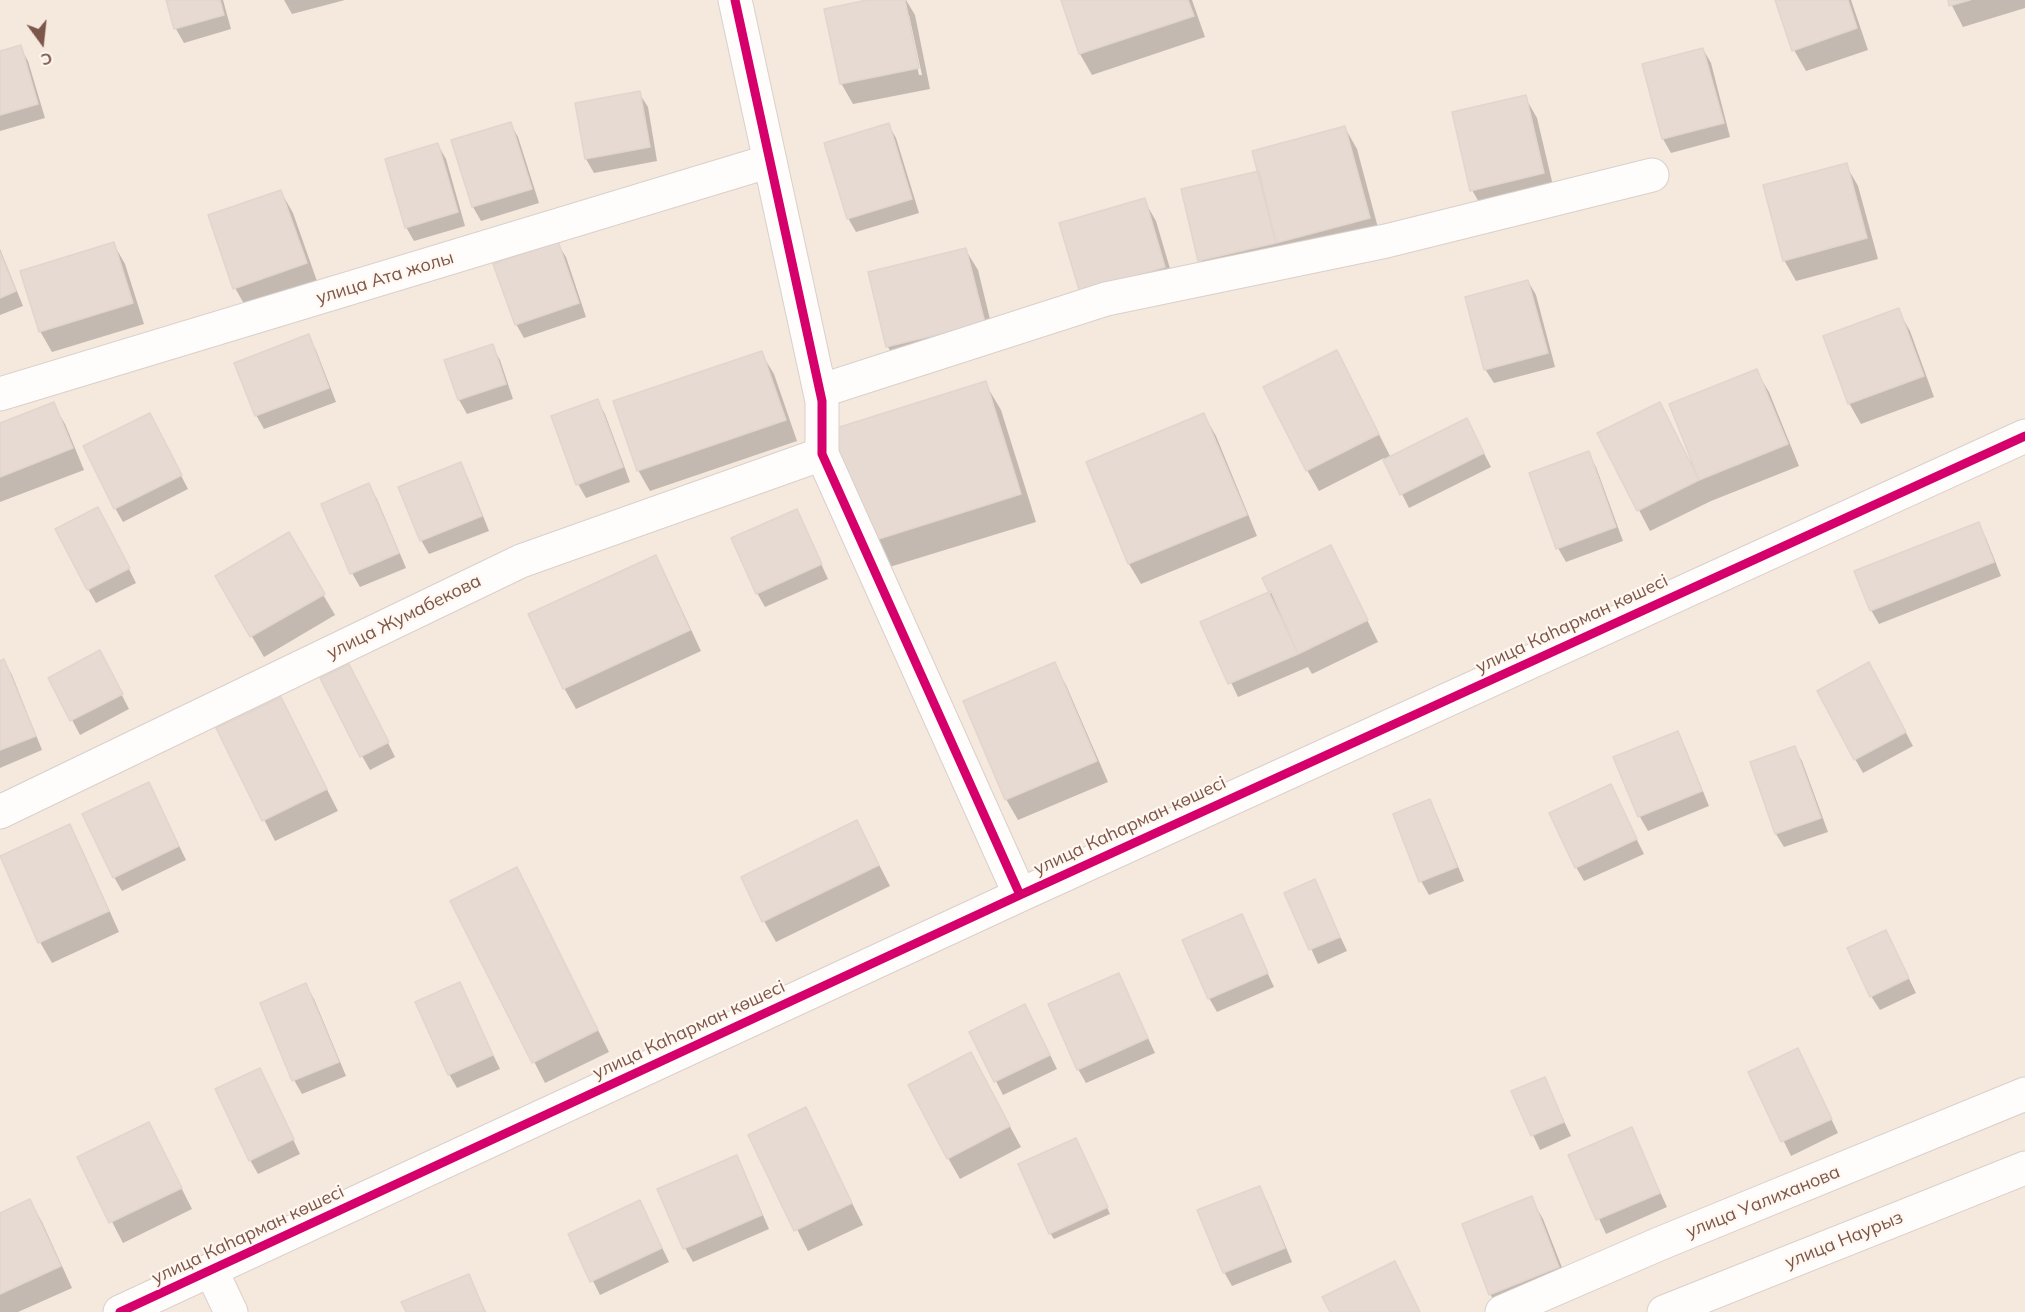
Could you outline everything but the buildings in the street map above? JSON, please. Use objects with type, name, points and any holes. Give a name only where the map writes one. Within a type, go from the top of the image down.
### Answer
[{"type":"street","points":[[735,0],[822,400],[822,453],[1020,895]]},
{"type":"street","name":"улица Ата жолы","points":[[0,394],[770,161]]},
{"type":"street","points":[[820,391],[1106,299],[1386,241],[1652,175]]},
{"type":"street","name":"улица Каһарман көшесі","points":[[120,1312],[1020,895],[2025,436]]},
{"type":"street","name":"улица Жумабекова","points":[[0,812],[521,561],[822,453]]},
{"type":"street","name":"улица Уалиханова","points":[[1502,1312],[1670,1240],[2025,1094]]},
{"type":"street","name":"улица Наурыз","points":[[1664,1312],[2025,1168]]},
{"type":"street","points":[[211,1270],[231,1312]]},
{"type":"shaded area","points":[[0,0],[2025,0],[2025,1312],[0,1312]]},
{"type":"cycle path","points":[[735,0],[822,401],[822,454],[1020,895]]},
{"type":"cycle path","points":[[120,1312],[1020,895],[2025,436]]}]
